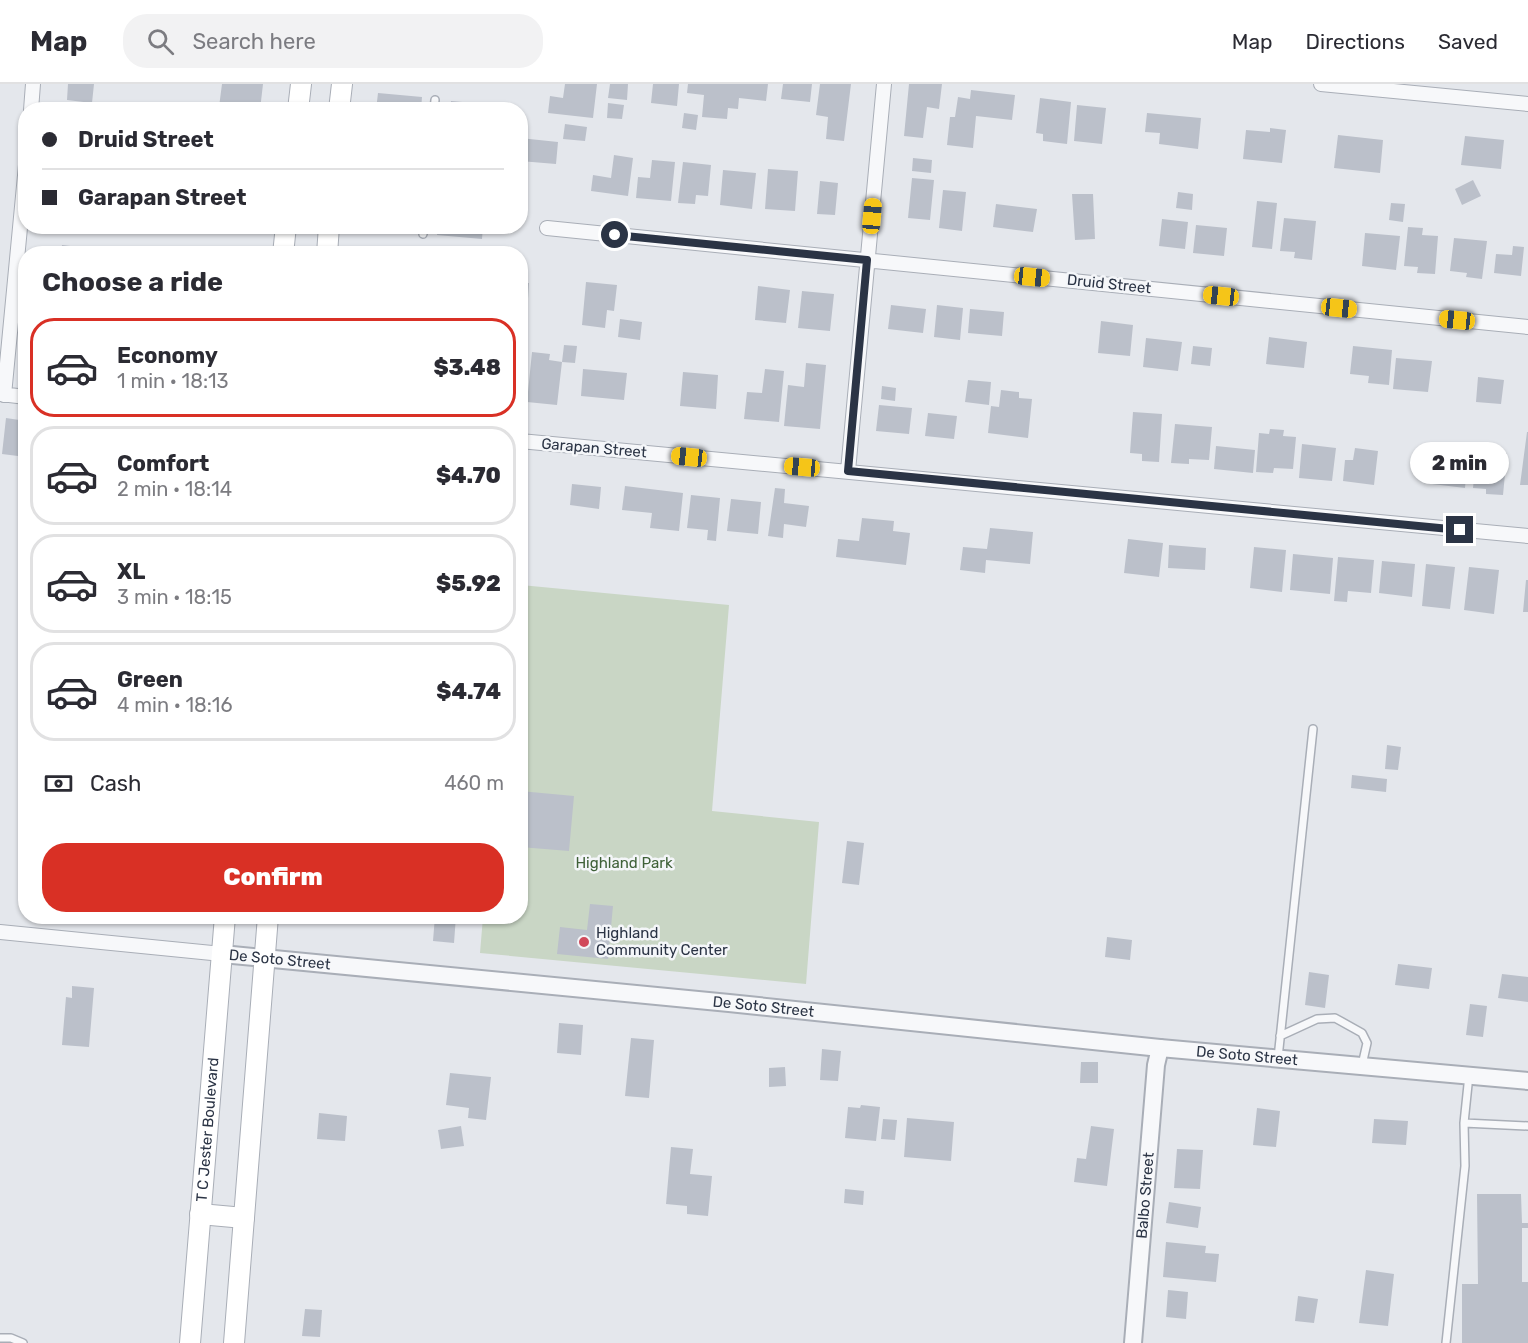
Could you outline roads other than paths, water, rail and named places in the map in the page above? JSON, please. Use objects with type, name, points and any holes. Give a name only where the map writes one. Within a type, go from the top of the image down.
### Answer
[{"type":"main road","points":[[299,102],[301,84]]},
{"type":"main road","points":[[340,102],[342,84]]},
{"type":"main road","name":"T C Jester Boulevard","points":[[190,1343],[224,924]]},
{"type":"main road","points":[[234,1343],[267,924]]},
{"type":"main road","points":[[200,1214],[244,1218]]},
{"type":"street","points":[[32,102],[33,84]]},
{"type":"street","points":[[848,471],[884,84]]},
{"type":"street","points":[[1321,84],[1528,104]]},
{"type":"street","name":"Druid Street","points":[[547,228],[1528,327]]},
{"type":"street","points":[[18,396],[2,394],[19,234]]},
{"type":"street","name":"Garapan Street","points":[[528,442],[1528,536]]},
{"type":"street","name":"De Soto Street","points":[[0,932],[729,1003],[1160,1048],[1528,1081]]},
{"type":"street","name":"Balbo Street","points":[[1137,1343],[1156,1065],[1160,1048]]},
{"type":"lane","points":[[1278,1058],[1313,729]]},
{"type":"lane","points":[[1280,1036],[1317,1019],[1335,1018],[1362,1033],[1367,1043],[1362,1066]]},
{"type":"lane","points":[[1446,1343],[1465,1166],[1464,1123],[1469,1075]]},
{"type":"lane","points":[[1464,1123],[1528,1126]]},
{"type":"lane","points":[[0,1338],[11,1338],[23,1343]]},
{"type":"place","name":"Highland Community Center","points":[[584,942]]},
{"type":"park label","name":"Highland Park","points":[[624,863]]}]
